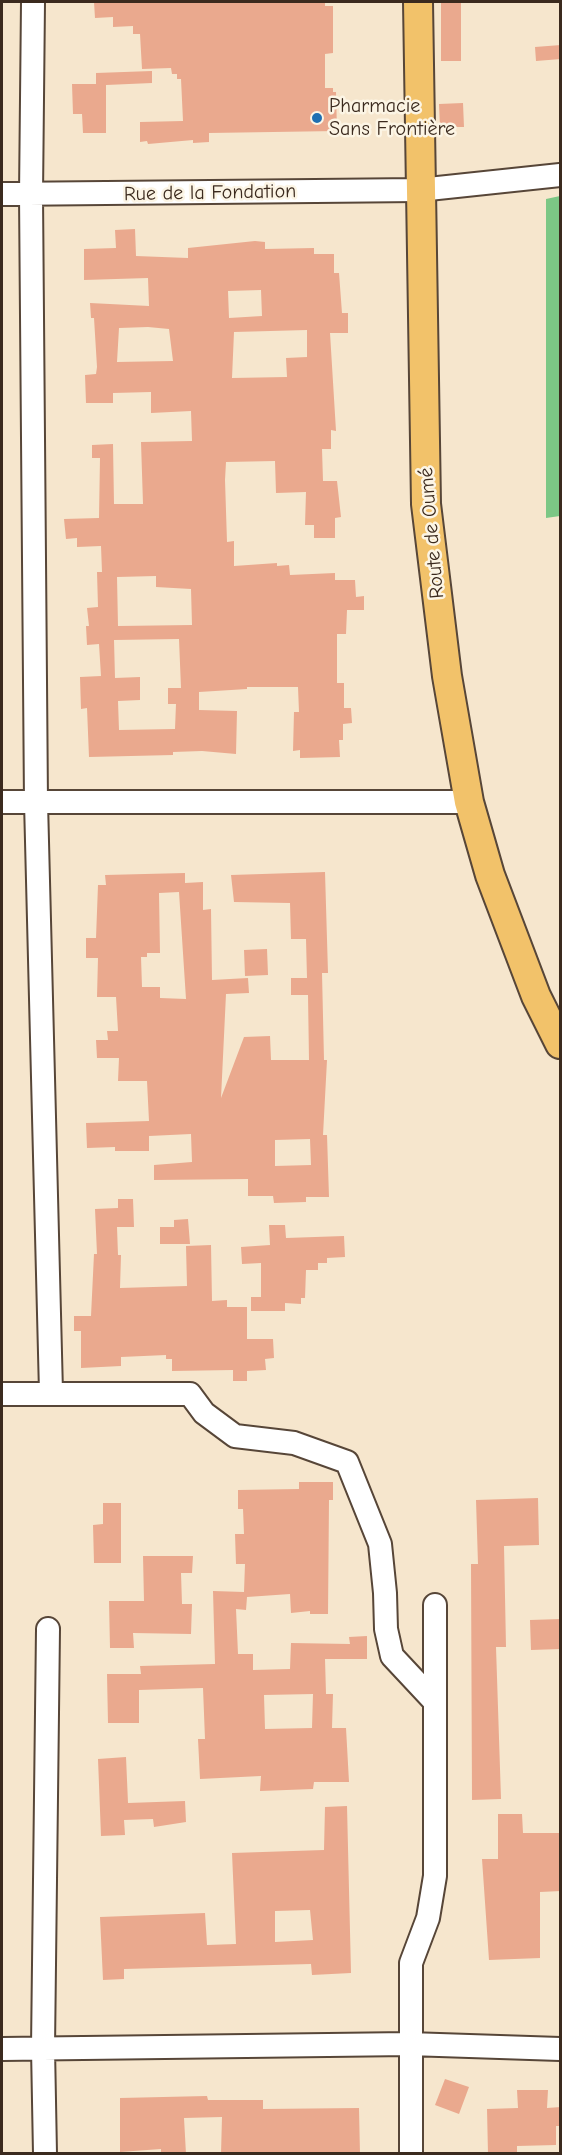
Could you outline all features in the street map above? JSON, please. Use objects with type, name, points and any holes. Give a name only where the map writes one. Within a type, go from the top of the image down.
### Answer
[{"type":"main road","name":"Route de Oumé","points":[[418,2],[419,190],[426,504],[447,676],[469,802],[490,875],[532,986],[561,1044]]},
{"type":"street","points":[[33,2],[31,195],[36,802],[51,1392]]},
{"type":"street","name":"Rue de la Fondation","points":[[2,195],[419,190],[561,175]]},
{"type":"street","points":[[2,802],[469,802]]},
{"type":"street","points":[[2,1394],[51,1392],[189,1394],[204,1413],[235,1436],[294,1443],[348,1462],[380,1544],[386,1629],[392,1656],[435,1702]]},
{"type":"street","points":[[411,2154],[409,2044],[411,1964],[428,1918],[435,1876],[435,1605]]},
{"type":"street","points":[[45,2154],[43,2048],[48,1629]]},
{"type":"street","points":[[2,2049],[409,2044],[561,2049]]},
{"type":"green space","points":[[560,196],[560,516],[546,518],[546,199]]},
{"type":"building","points":[[94,2],[325,2],[325,6],[333,6],[333,53],[325,54],[325,88],[333,88],[333,92],[336,92],[337,131],[209,133],[209,142],[193,143],[193,140],[148,144],[147,141],[140,142],[140,122],[183,121],[181,79],[177,79],[177,74],[172,74],[171,68],[142,69],[140,34],[133,34],[133,26],[113,27],[113,17],[95,18]]},
{"type":"building","points":[[441,2],[461,2],[461,61],[441,61]]},
{"type":"building","points":[[561,45],[561,59],[536,61],[535,47]]},
{"type":"building","points":[[152,71],[152,83],[106,85],[106,133],[83,133],[82,114],[73,114],[72,84],[96,84],[96,73]]},
{"type":"building","points":[[463,103],[464,127],[440,127],[439,104]]},
{"type":"building","points":[[135,229],[136,256],[188,258],[188,248],[255,241],[265,242],[265,249],[314,248],[314,254],[334,254],[334,273],[339,273],[342,313],[348,313],[348,333],[330,333],[336,431],[331,430],[331,449],[322,449],[323,481],[337,481],[341,517],[335,518],[335,538],[314,538],[314,525],[305,525],[306,492],[276,493],[275,461],[226,462],[225,480],[227,542],[234,541],[234,566],[277,563],[277,566],[289,565],[290,575],[335,573],[335,580],[355,580],[356,597],[364,596],[364,610],[347,610],[346,634],[337,634],[337,683],[344,683],[344,708],[351,708],[352,723],[343,724],[343,740],[339,740],[340,757],[300,758],[300,750],[293,751],[294,712],[299,712],[298,687],[247,687],[247,689],[199,692],[199,710],[237,711],[236,754],[202,751],[173,752],[173,755],[89,757],[87,708],[81,709],[80,677],[101,676],[99,644],[87,645],[86,626],[89,626],[87,608],[98,607],[97,572],[102,572],[101,546],[77,547],[77,538],[66,539],[64,519],[99,518],[100,458],[92,458],[92,445],[113,444],[114,504],[143,504],[141,442],[192,441],[191,411],[151,413],[151,392],[113,393],[113,403],[86,403],[85,375],[96,374],[97,367],[94,318],[91,318],[90,303],[149,306],[148,278],[84,280],[84,249],[116,248],[115,230]],"holes":[[[261,290],[262,316],[229,318],[228,291]],[[119,328],[169,329],[173,361],[117,362]],[[307,330],[307,357],[286,358],[287,377],[232,378],[234,332]],[[156,576],[156,587],[191,589],[192,625],[118,626],[117,577]],[[179,639],[181,688],[168,688],[168,704],[176,704],[175,729],[119,730],[118,701],[140,700],[140,677],[115,678],[114,640]]]},
{"type":"building","points":[[325,872],[328,973],[322,973],[324,1060],[327,1060],[323,1135],[327,1135],[329,1197],[306,1197],[306,1202],[274,1203],[273,1196],[248,1196],[248,1179],[154,1180],[154,1165],[192,1162],[191,1134],[149,1136],[149,1151],[115,1151],[115,1147],[87,1148],[86,1123],[149,1121],[147,1081],[118,1081],[119,1058],[97,1058],[96,1040],[108,1040],[107,1031],[118,1031],[116,997],[97,997],[98,958],[86,958],[86,938],[96,938],[98,885],[106,885],[105,875],[185,873],[185,883],[203,882],[203,910],[211,909],[212,980],[248,978],[249,993],[226,994],[221,1098],[244,1037],[270,1036],[271,1060],[309,1060],[308,995],[291,995],[291,978],[307,978],[306,939],[291,939],[290,903],[234,902],[231,875]],"holes":[[[179,892],[186,999],[160,998],[160,987],[142,987],[141,957],[147,957],[147,953],[160,953],[159,893]],[[310,1139],[311,1165],[275,1166],[275,1140]]]},
{"type":"building","points":[[267,949],[268,975],[245,976],[244,950]]},
{"type":"building","points":[[118,1199],[133,1199],[134,1227],[117,1227],[118,1255],[121,1255],[120,1288],[187,1286],[186,1246],[211,1245],[212,1301],[227,1300],[227,1307],[247,1307],[247,1339],[273,1339],[274,1358],[265,1359],[266,1370],[247,1371],[247,1381],[233,1381],[233,1370],[172,1371],[172,1359],[166,1359],[166,1355],[121,1357],[121,1366],[81,1368],[81,1331],[74,1331],[74,1316],[91,1316],[94,1254],[97,1254],[95,1209],[118,1208]]},
{"type":"building","points":[[188,1219],[190,1244],[160,1244],[160,1227],[174,1227],[174,1220]]},
{"type":"building","points":[[269,1225],[285,1225],[286,1238],[344,1236],[345,1257],[327,1258],[327,1263],[318,1263],[318,1270],[306,1270],[305,1298],[301,1298],[301,1304],[285,1303],[285,1311],[251,1311],[251,1297],[261,1297],[261,1263],[242,1264],[241,1247],[270,1245]]},
{"type":"building","points":[[299,1482],[333,1482],[333,1500],[329,1500],[328,1614],[310,1614],[310,1611],[291,1613],[290,1594],[247,1597],[246,1610],[236,1609],[238,1654],[253,1654],[253,1670],[290,1669],[291,1643],[350,1644],[349,1637],[367,1636],[367,1659],[325,1659],[326,1694],[333,1694],[332,1728],[346,1728],[349,1782],[314,1782],[313,1789],[260,1791],[261,1776],[200,1779],[198,1739],[205,1739],[203,1688],[139,1690],[139,1723],[108,1723],[107,1674],[141,1674],[140,1666],[215,1664],[213,1591],[244,1592],[245,1564],[236,1564],[235,1534],[244,1534],[243,1509],[238,1509],[238,1490],[299,1489]],"holes":[[[313,1694],[312,1728],[265,1729],[264,1695]]]},
{"type":"building","points":[[538,1498],[539,1545],[504,1546],[506,1647],[496,1647],[501,1799],[472,1800],[471,1564],[478,1564],[476,1500]]},
{"type":"building","points":[[103,1503],[121,1503],[121,1563],[94,1563],[93,1525],[103,1524]]},
{"type":"building","points":[[143,1556],[193,1556],[192,1573],[181,1573],[182,1604],[192,1604],[191,1634],[133,1633],[134,1648],[110,1648],[109,1601],[144,1601]]},
{"type":"building","points":[[561,1619],[561,1649],[531,1650],[530,1620]]},
{"type":"building","points":[[126,1757],[128,1803],[185,1801],[186,1822],[154,1827],[153,1819],[124,1820],[125,1835],[101,1836],[98,1759]]},
{"type":"building","points":[[347,1806],[351,1973],[312,1975],[311,1964],[124,1969],[124,1979],[103,1980],[100,1917],[205,1913],[207,1945],[236,1944],[232,1853],[324,1850],[325,1807]],"holes":[[[310,1910],[313,1940],[275,1942],[275,1911]]]},
{"type":"building","points":[[498,1814],[522,1814],[523,1833],[561,1833],[561,1891],[540,1892],[540,1958],[489,1960],[482,1859],[498,1859]]},
{"type":"building","points":[[445,2079],[469,2087],[459,2114],[435,2105]]},
{"type":"building","points":[[517,2090],[548,2090],[547,2108],[561,2107],[561,2126],[556,2126],[556,2145],[517,2146],[517,2154],[488,2154],[487,2109],[518,2108]]},
{"type":"building","points":[[207,2096],[208,2100],[263,2100],[263,2109],[359,2108],[360,2154],[221,2154],[222,2117],[184,2118],[186,2154],[161,2154],[161,2149],[120,2152],[120,2098]]},
{"type":"place","name":"Pharmacie Sans Frontière","points":[[317,118]]}]
